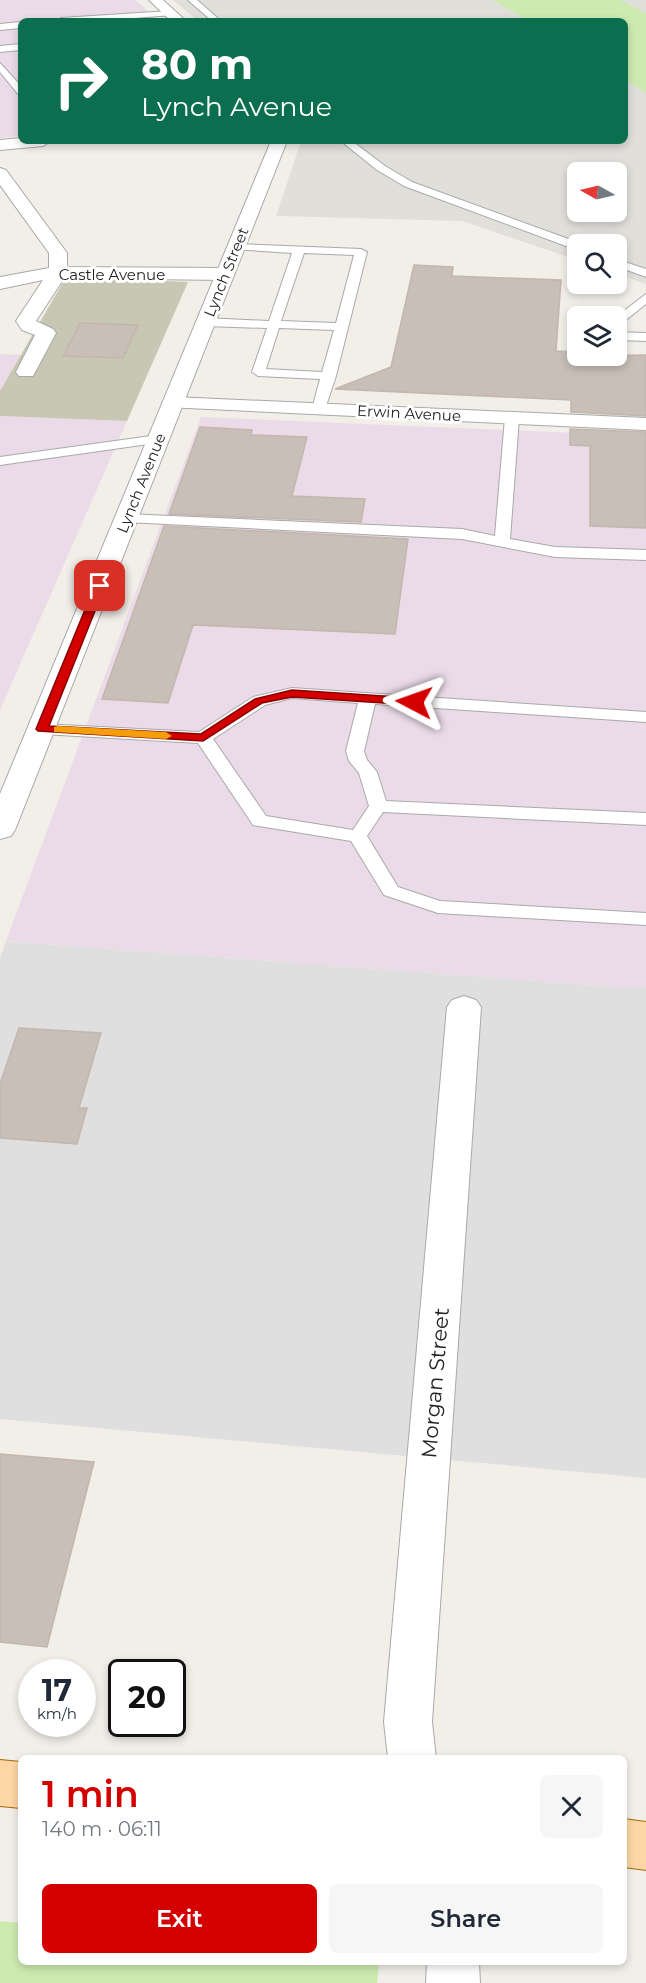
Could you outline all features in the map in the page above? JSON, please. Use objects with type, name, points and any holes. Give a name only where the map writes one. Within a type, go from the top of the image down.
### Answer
[{"type":"main road","points":[[0,1783],[18,1785]]},
{"type":"main road","points":[[627,1843],[646,1846]]},
{"type":"street","points":[[155,0],[175,17]]},
{"type":"street","points":[[0,146],[18,144]]},
{"type":"street","name":"Lynch Street","points":[[173,403],[278,144]]},
{"type":"street","points":[[0,173],[58,253],[58,272],[26,321],[29,326],[46,333],[26,372]]},
{"type":"street","name":"Castle Avenue","points":[[0,283],[58,272],[225,274]]},
{"type":"street","name":"Erwin Avenue","points":[[173,403],[646,424]]},
{"type":"street","name":"Lynch Avenue","points":[[0,830],[7,797],[42,729],[173,403]]},
{"type":"street","name":"Morgan Street","points":[[412,1755],[408,1722],[464,1007]]},
{"type":"street","points":[[453,1965],[453,1983]]},
{"type":"lane","points":[[192,0],[214,18]]},
{"type":"lane","points":[[89,18],[175,17]]},
{"type":"lane","points":[[0,27],[18,25]]},
{"type":"lane","points":[[0,49],[18,47]]},
{"type":"lane","points":[[0,66],[18,88]]},
{"type":"lane","points":[[350,144],[381,168],[408,184],[567,243]]},
{"type":"lane","points":[[236,247],[361,252],[319,409]]},
{"type":"lane","points":[[299,250],[258,372],[329,376]]},
{"type":"lane","points":[[627,266],[646,273]]},
{"type":"lane","points":[[627,314],[646,298]]},
{"type":"lane","points":[[205,322],[342,327]]},
{"type":"lane","points":[[627,336],[646,337]]},
{"type":"lane","points":[[502,541],[512,418]]},
{"type":"lane","points":[[0,461],[158,439]]},
{"type":"lane","points":[[126,518],[462,534],[555,552],[646,555]]},
{"type":"lane","points":[[42,729],[203,738],[259,701],[292,693],[646,717]]},
{"type":"lane","points":[[368,698],[354,751],[358,761],[368,772],[378,806]]},
{"type":"lane","points":[[203,738],[260,821],[358,836]]},
{"type":"lane","points":[[378,806],[646,819]]},
{"type":"lane","points":[[358,836],[378,806]]},
{"type":"lane","points":[[358,836],[391,891],[438,907],[646,919]]},
{"type":"shaded area","points":[[0,0],[135,0],[156,18],[18,18],[18,136],[0,138]]},
{"type":"shaded area","points":[[173,0],[646,0],[646,284],[627,277],[627,234],[567,234],[567,257],[462,221],[276,216],[300,144],[628,144],[628,18],[194,18]]},
{"type":"shaded area","points":[[66,277],[188,282],[127,421],[0,416],[0,391]]},
{"type":"shaded area","points":[[0,354],[21,355],[0,391]]},
{"type":"shaded area","points":[[0,416],[127,421],[0,710]]},
{"type":"shaded area","points":[[201,417],[646,436],[646,989],[6,941]]},
{"type":"shaded area","points":[[6,941],[646,989],[646,1478],[0,1419],[0,958]]},
{"type":"green space","points":[[493,0],[621,0],[646,14],[646,93],[628,81],[628,18],[523,18]]},
{"type":"green space","points":[[0,1921],[18,1923],[18,1965],[379,1965],[377,1983],[0,1983]]},
{"type":"building","points":[[414,265],[453,267],[452,276],[561,280],[556,351],[567,352],[567,366],[627,366],[627,355],[646,355],[646,416],[571,412],[571,400],[335,389],[391,367]]},
{"type":"building","points":[[80,323],[138,325],[123,358],[63,356]]},
{"type":"building","points":[[200,427],[252,430],[251,435],[307,437],[292,496],[365,499],[361,522],[169,514]]},
{"type":"building","points":[[570,429],[646,432],[646,528],[590,526],[590,446],[570,445]]},
{"type":"building","points":[[164,526],[408,539],[395,634],[193,625],[168,703],[102,699]]},
{"type":"building","points":[[19,1028],[101,1033],[79,1108],[87,1108],[77,1144],[0,1138],[0,1084]]},
{"type":"building","points":[[0,1454],[94,1462],[47,1647],[0,1642]]},
{"type":"slow traffic","points":[[58,729],[166,736]]},
{"type":"route","points":[[100,586],[42,729],[203,738],[259,701],[292,693],[414,702]]}]
